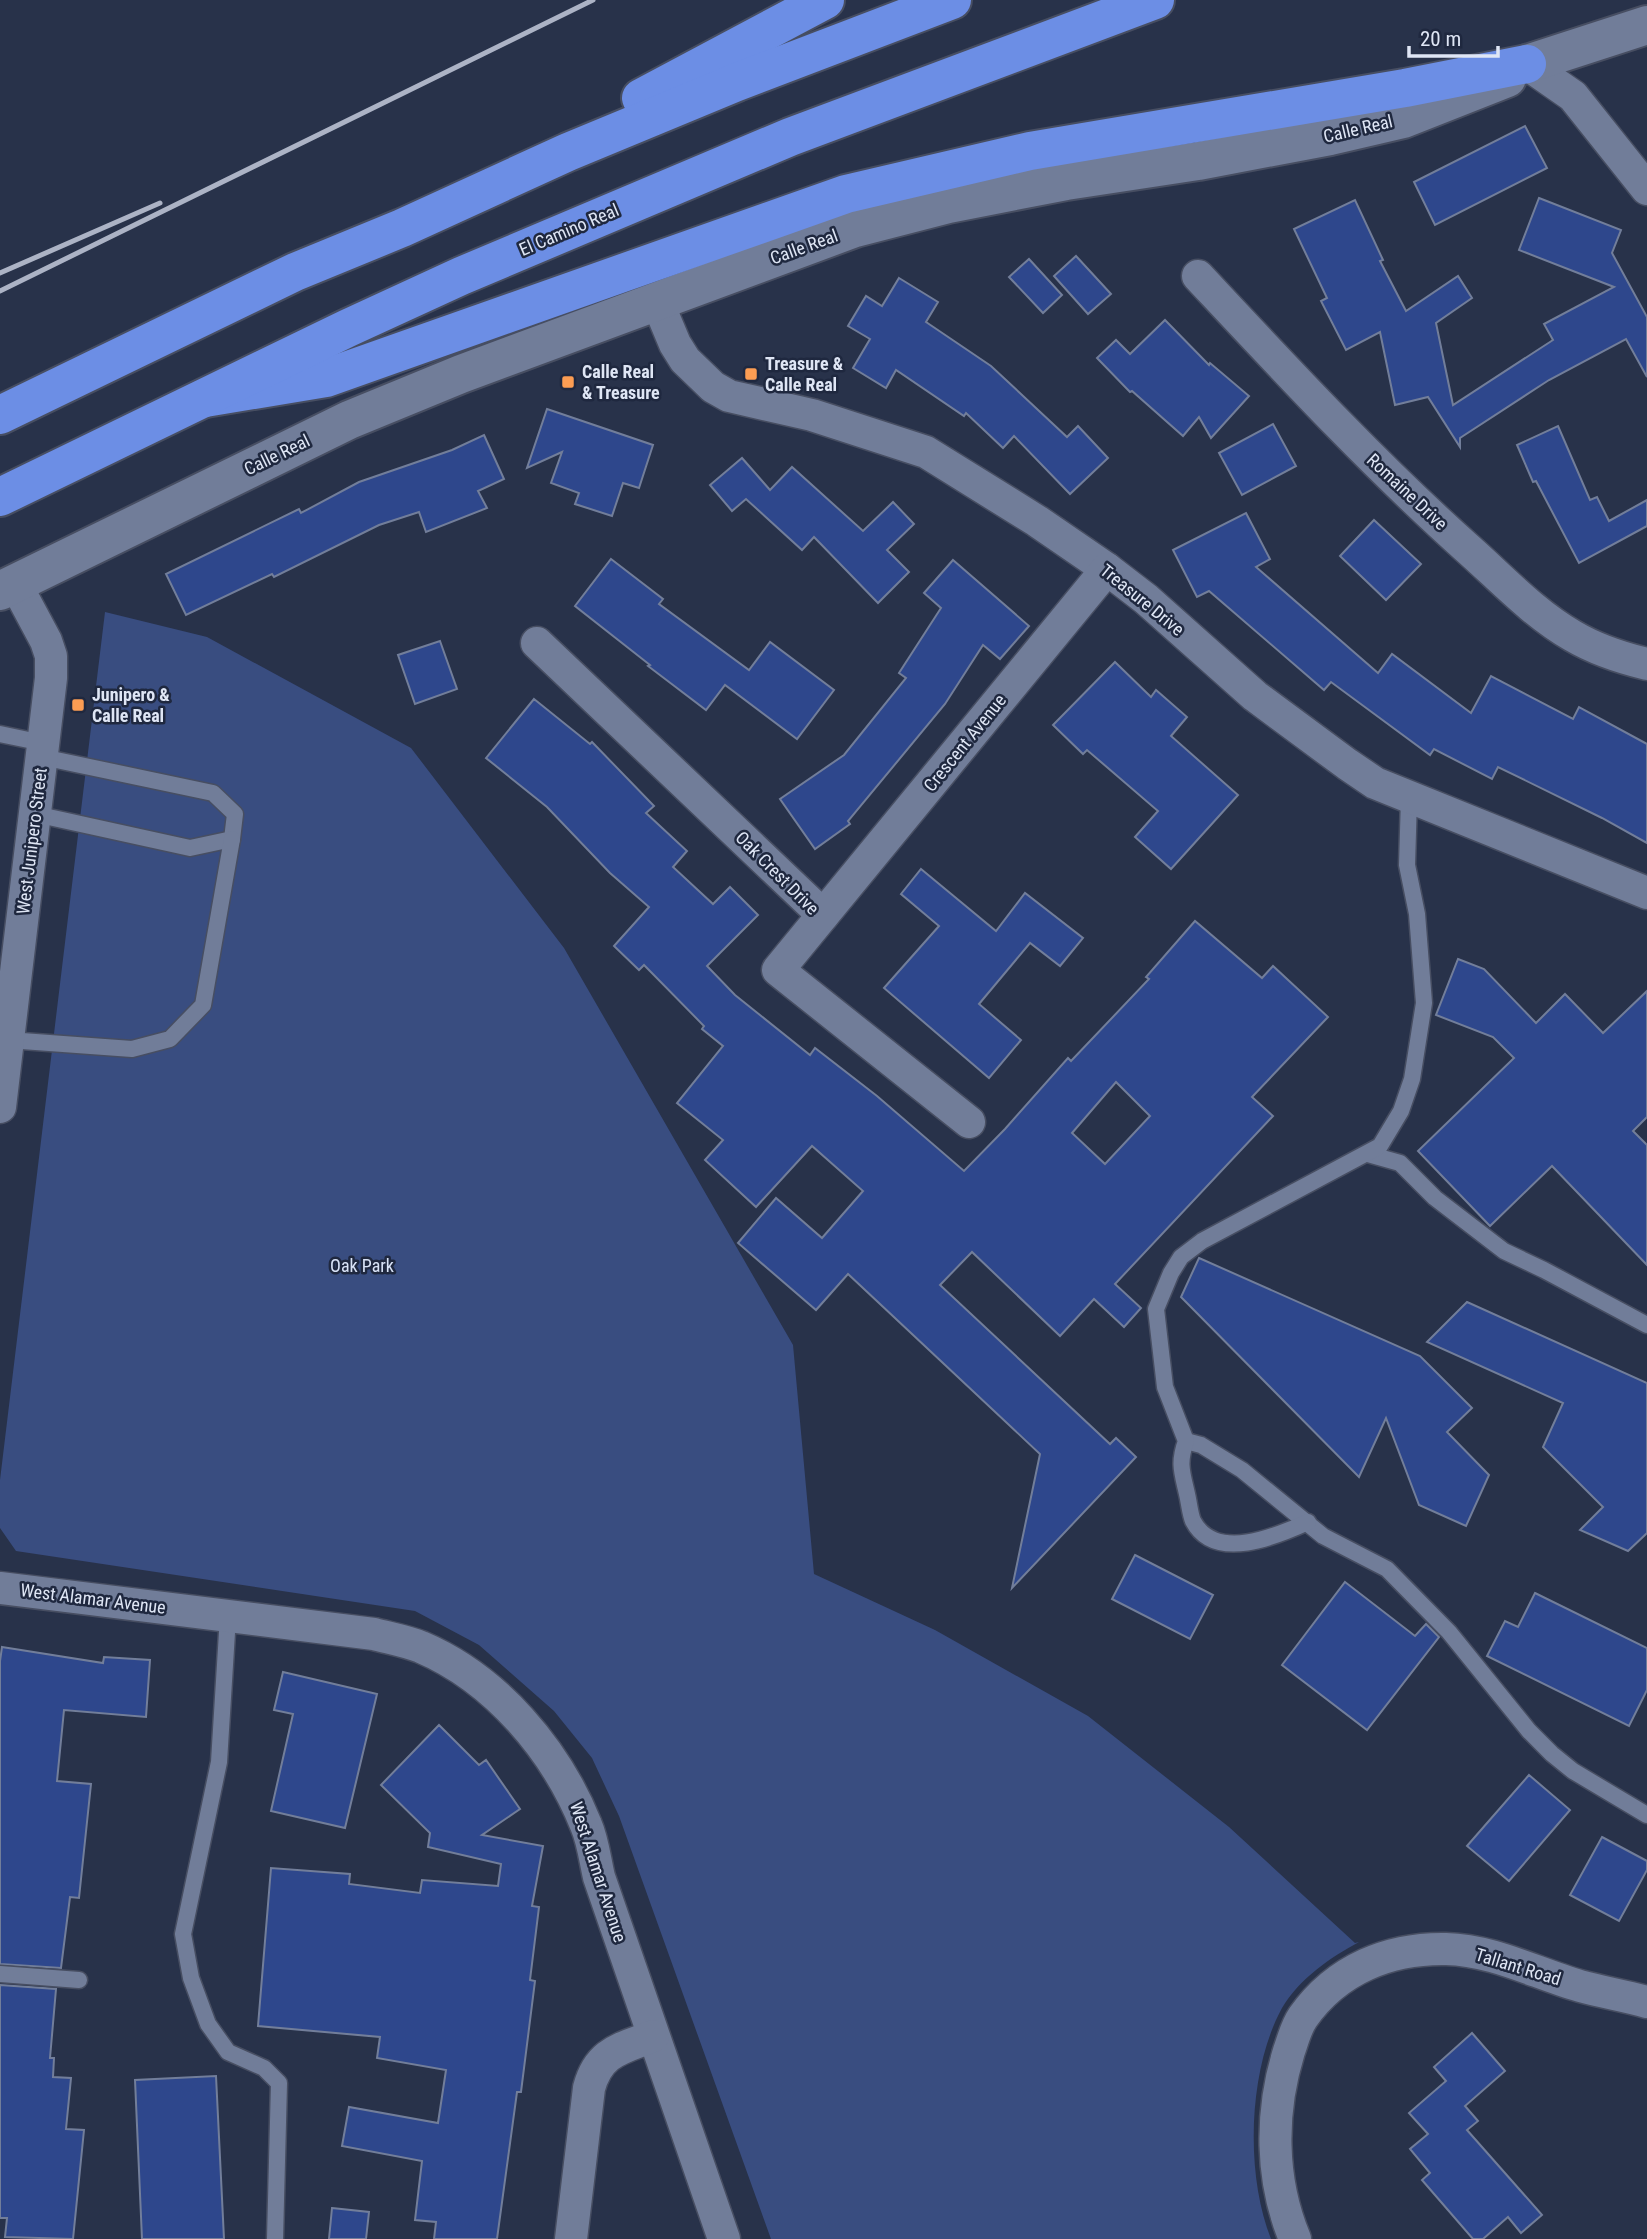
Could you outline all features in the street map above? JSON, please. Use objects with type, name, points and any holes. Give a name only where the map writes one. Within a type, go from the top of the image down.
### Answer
[{"type":"highway","points":[[0,415],[295,272],[631,103],[825,0]]},
{"type":"highway","points":[[295,272],[402,228],[568,152],[713,92],[952,0]]},
{"type":"highway","name":"El Camino Real","points":[[0,497],[361,322],[621,207],[790,137],[1155,0]]},
{"type":"highway","points":[[205,398],[326,378],[872,187],[1042,149],[1405,88],[1527,64]]},
{"type":"street","name":"Calle Real","points":[[8,587],[349,420],[461,373],[855,229],[948,204],[1066,181],[1198,161],[1330,136],[1403,118],[1507,78],[1527,64],[1647,25]]},
{"type":"street","points":[[1527,64],[1573,96],[1647,189]]},
{"type":"street","name":"Romaine Drive","points":[[1198,276],[1348,436],[1544,617],[1574,637],[1626,659],[1647,664]]},
{"type":"street","name":"Treasure Drive","points":[[657,301],[675,344],[685,360],[713,387],[729,396],[812,415],[926,452],[1037,521],[1107,569],[1146,599],[1255,696],[1375,783],[1647,892]]},
{"type":"street","name":"Crescent Avenue","points":[[823,915],[1107,569]]},
{"type":"street","name":"West Junipero Street","points":[[0,1107],[51,678],[51,656],[46,641],[8,587]]},
{"type":"street","name":"Oak Crest Drive","points":[[537,643],[823,915],[778,970],[969,1122]]},
{"type":"street","name":"West Alamar Avenue","points":[[0,1588],[374,1634],[419,1647],[458,1667],[514,1713],[545,1748],[562,1775],[587,1828],[599,1877],[724,2239]]},
{"type":"street","name":"Tallant Road","points":[[1295,2239],[1280,2189],[1275,2150],[1276,2111],[1282,2073],[1302,2018],[1322,1993],[1351,1971],[1367,1962],[1400,1953],[1449,1949],[1477,1953],[1579,1985],[1647,2002]]},
{"type":"street","points":[[571,2239],[589,2088],[594,2071],[605,2057],[653,2036]]},
{"type":"lane","points":[[0,734],[43,750],[213,793],[235,814],[203,1005],[170,1038],[132,1049],[8,1040]]},
{"type":"lane","points":[[1308,1522],[1263,1539],[1233,1545],[1208,1536],[1194,1521],[1180,1457],[1186,1441],[1165,1387],[1156,1309],[1181,1257],[1202,1241],[1368,1154],[1380,1146],[1401,1111],[1412,1079],[1424,1003],[1417,914],[1407,865],[1409,798]]},
{"type":"lane","points":[[35,814],[190,848],[232,839]]},
{"type":"lane","points":[[1368,1154],[1399,1164],[1435,1198],[1504,1251],[1647,1325]]},
{"type":"lane","points":[[1186,1441],[1201,1445],[1242,1470],[1323,1535],[1387,1569],[1449,1632],[1489,1684],[1552,1754],[1573,1772],[1647,1815]]},
{"type":"lane","points":[[228,1616],[219,1762],[183,1934],[191,1978],[208,2024],[228,2052],[264,2068],[279,2083],[275,2239]]},
{"type":"lane","points":[[0,1974],[79,1980]]},
{"type":"green space","name":"Oak Park","points":[[105,612],[207,637],[411,748],[564,948],[793,1345],[814,1574],[935,1630],[1088,1716],[1229,1827],[1355,1943],[1359,1942],[1316,1970],[1289,1997],[1271,2033],[1262,2061],[1254,2122],[1254,2154],[1257,2184],[1271,2239],[771,2239],[619,1816],[592,1758],[554,1711],[479,1645],[415,1611],[16,1551],[0,1528],[0,1480]]},
{"type":"building","points":[[1525,126],[1547,168],[1435,225],[1414,182]]},
{"type":"building","points":[[1539,198],[1621,230],[1612,253],[1647,317],[1647,377],[1626,339],[1549,380],[1460,438],[1460,447],[1428,397],[1395,405],[1380,332],[1346,350],[1321,301],[1327,298],[1294,229],[1355,200],[1383,260],[1380,261],[1406,311],[1458,276],[1472,298],[1436,323],[1453,405],[1553,340],[1544,324],[1614,287],[1519,250]]},
{"type":"building","points":[[1076,256],[1111,294],[1088,314],[1054,276]]},
{"type":"building","points":[[1029,259],[1062,295],[1043,313],[1009,277]]},
{"type":"building","points":[[899,278],[938,302],[926,322],[991,366],[1067,437],[1078,426],[1108,458],[1070,494],[1014,436],[1003,448],[966,413],[964,416],[896,370],[886,388],[853,368],[870,339],[848,326],[866,296],[882,306]]},
{"type":"building","points":[[1165,320],[1209,365],[1210,363],[1249,396],[1211,438],[1199,417],[1183,436],[1130,392],[1097,358],[1116,340],[1130,354]]},
{"type":"building","points":[[547,409],[653,445],[639,488],[623,483],[612,516],[575,504],[579,493],[551,483],[562,452],[527,468]]},
{"type":"building","points":[[1273,424],[1296,466],[1242,495],[1219,453]]},
{"type":"building","points":[[1558,426],[1590,500],[1597,497],[1609,521],[1647,500],[1647,526],[1579,563],[1536,481],[1533,482],[1517,445]]},
{"type":"building","points":[[484,435],[504,479],[478,491],[487,508],[426,532],[419,512],[379,525],[274,577],[272,574],[186,615],[166,574],[299,509],[301,513],[359,482],[452,450]]},
{"type":"building","points":[[742,458],[770,490],[792,467],[863,531],[893,502],[914,524],[887,550],[909,572],[878,603],[814,537],[802,550],[746,499],[732,511],[710,485]]},
{"type":"building","points":[[1246,513],[1270,559],[1256,567],[1378,673],[1392,654],[1471,713],[1491,676],[1573,719],[1579,707],[1647,744],[1647,843],[1498,767],[1492,779],[1434,749],[1430,755],[1331,682],[1324,690],[1209,591],[1197,597],[1173,550]]},
{"type":"building","points":[[1374,520],[1421,564],[1386,600],[1340,556]]},
{"type":"building","points":[[611,559],[663,599],[659,604],[749,670],[770,642],[834,690],[797,739],[725,685],[706,710],[575,606]]},
{"type":"building","points":[[953,560],[1029,626],[1000,659],[983,645],[945,704],[848,821],[850,824],[815,849],[780,799],[844,755],[906,678],[899,673],[941,608],[924,593]]},
{"type":"building","points":[[440,641],[457,689],[415,704],[398,655]]},
{"type":"building","points":[[1115,662],[1151,697],[1156,690],[1187,717],[1171,736],[1238,795],[1171,869],[1135,837],[1158,811],[1087,750],[1083,754],[1053,725]]},
{"type":"building","points":[[534,699],[590,744],[592,742],[654,806],[646,813],[687,851],[673,867],[713,904],[730,887],[758,915],[707,966],[735,995],[810,1055],[815,1048],[877,1096],[964,1171],[1068,1058],[1071,1061],[1149,979],[1146,977],[1195,921],[1262,978],[1273,966],[1328,1017],[1252,1097],[1273,1116],[1115,1284],[1141,1308],[1124,1327],[1094,1299],[1060,1336],[972,1252],[940,1285],[1110,1444],[1116,1438],[1136,1457],[1012,1588],[1040,1454],[848,1274],[816,1310],[738,1243],[776,1198],[822,1238],[863,1191],[812,1146],[756,1207],[705,1160],[723,1140],[677,1103],[723,1046],[702,1029],[704,1026],[644,965],[639,970],[614,946],[649,907],[610,873],[547,807],[486,758]],"holes":[[[1116,1082],[1150,1116],[1105,1164],[1072,1133]]]},
{"type":"building","points":[[921,869],[996,931],[1025,893],[1083,938],[1060,966],[1030,943],[979,1004],[1021,1040],[989,1078],[884,988],[939,926],[901,894]]},
{"type":"building","points":[[1458,959],[1484,969],[1536,1023],[1565,994],[1603,1033],[1647,991],[1647,1117],[1633,1131],[1647,1145],[1647,1265],[1552,1166],[1490,1226],[1418,1151],[1514,1058],[1493,1037],[1436,1015]]},
{"type":"building","points":[[1199,1258],[1420,1356],[1472,1408],[1447,1432],[1489,1475],[1466,1526],[1419,1505],[1386,1418],[1359,1477],[1181,1297]]},
{"type":"building","points":[[1467,1302],[1647,1383],[1647,1533],[1628,1551],[1580,1530],[1603,1507],[1543,1447],[1563,1403],[1427,1342]]},
{"type":"building","points":[[1135,1555],[1213,1595],[1190,1639],[1112,1599]]},
{"type":"building","points":[[1345,1582],[1415,1636],[1426,1624],[1439,1637],[1367,1730],[1282,1665]]},
{"type":"building","points":[[1535,1593],[1647,1648],[1647,1690],[1629,1726],[1487,1656],[1505,1621],[1518,1627]]},
{"type":"building","points":[[2,1647],[103,1663],[104,1657],[150,1660],[146,1717],[64,1710],[57,1781],[91,1784],[79,1898],[70,1897],[61,1968],[0,1964]]},
{"type":"building","points":[[283,1672],[377,1694],[345,1828],[271,1811],[293,1714],[274,1710]]},
{"type":"building","points":[[439,1725],[479,1765],[486,1760],[520,1809],[482,1835],[543,1846],[532,1906],[539,1907],[530,1980],[535,1981],[521,2092],[517,2092],[497,2239],[434,2239],[436,2222],[415,2220],[422,2161],[342,2146],[349,2107],[438,2123],[446,2070],[377,2058],[380,2037],[258,2026],[271,1868],[350,1874],[349,1884],[420,1893],[422,1880],[498,1886],[501,1864],[428,1847],[430,1833],[381,1785]]},
{"type":"building","points":[[1529,1775],[1570,1810],[1509,1881],[1467,1846]]},
{"type":"building","points":[[1602,1837],[1647,1861],[1647,1870],[1619,1921],[1570,1895]]},
{"type":"building","points":[[0,1985],[56,1989],[50,2058],[54,2058],[53,2077],[71,2078],[66,2129],[84,2130],[73,2239],[5,2237],[7,2218],[0,2218]]},
{"type":"building","points":[[1472,2033],[1505,2071],[1465,2106],[1478,2121],[1467,2130],[1542,2215],[1521,2233],[1508,2217],[1483,2239],[1473,2239],[1422,2180],[1430,2173],[1410,2149],[1428,2134],[1409,2113],[1446,2081],[1434,2067]]},
{"type":"building","points":[[216,2076],[224,2239],[142,2239],[135,2080]]},
{"type":"building","points":[[332,2208],[369,2212],[366,2239],[329,2239]]},
{"type":"railway","points":[[0,291],[593,0]]},
{"type":"railway","points":[[0,273],[160,203]]},
{"type":"place","name":"Treasure & Calle Real","points":[[751,374]]},
{"type":"place","name":"Calle Real & Treasure","points":[[568,382]]},
{"type":"place","name":"Junipero & Calle Real","points":[[78,705]]}]
